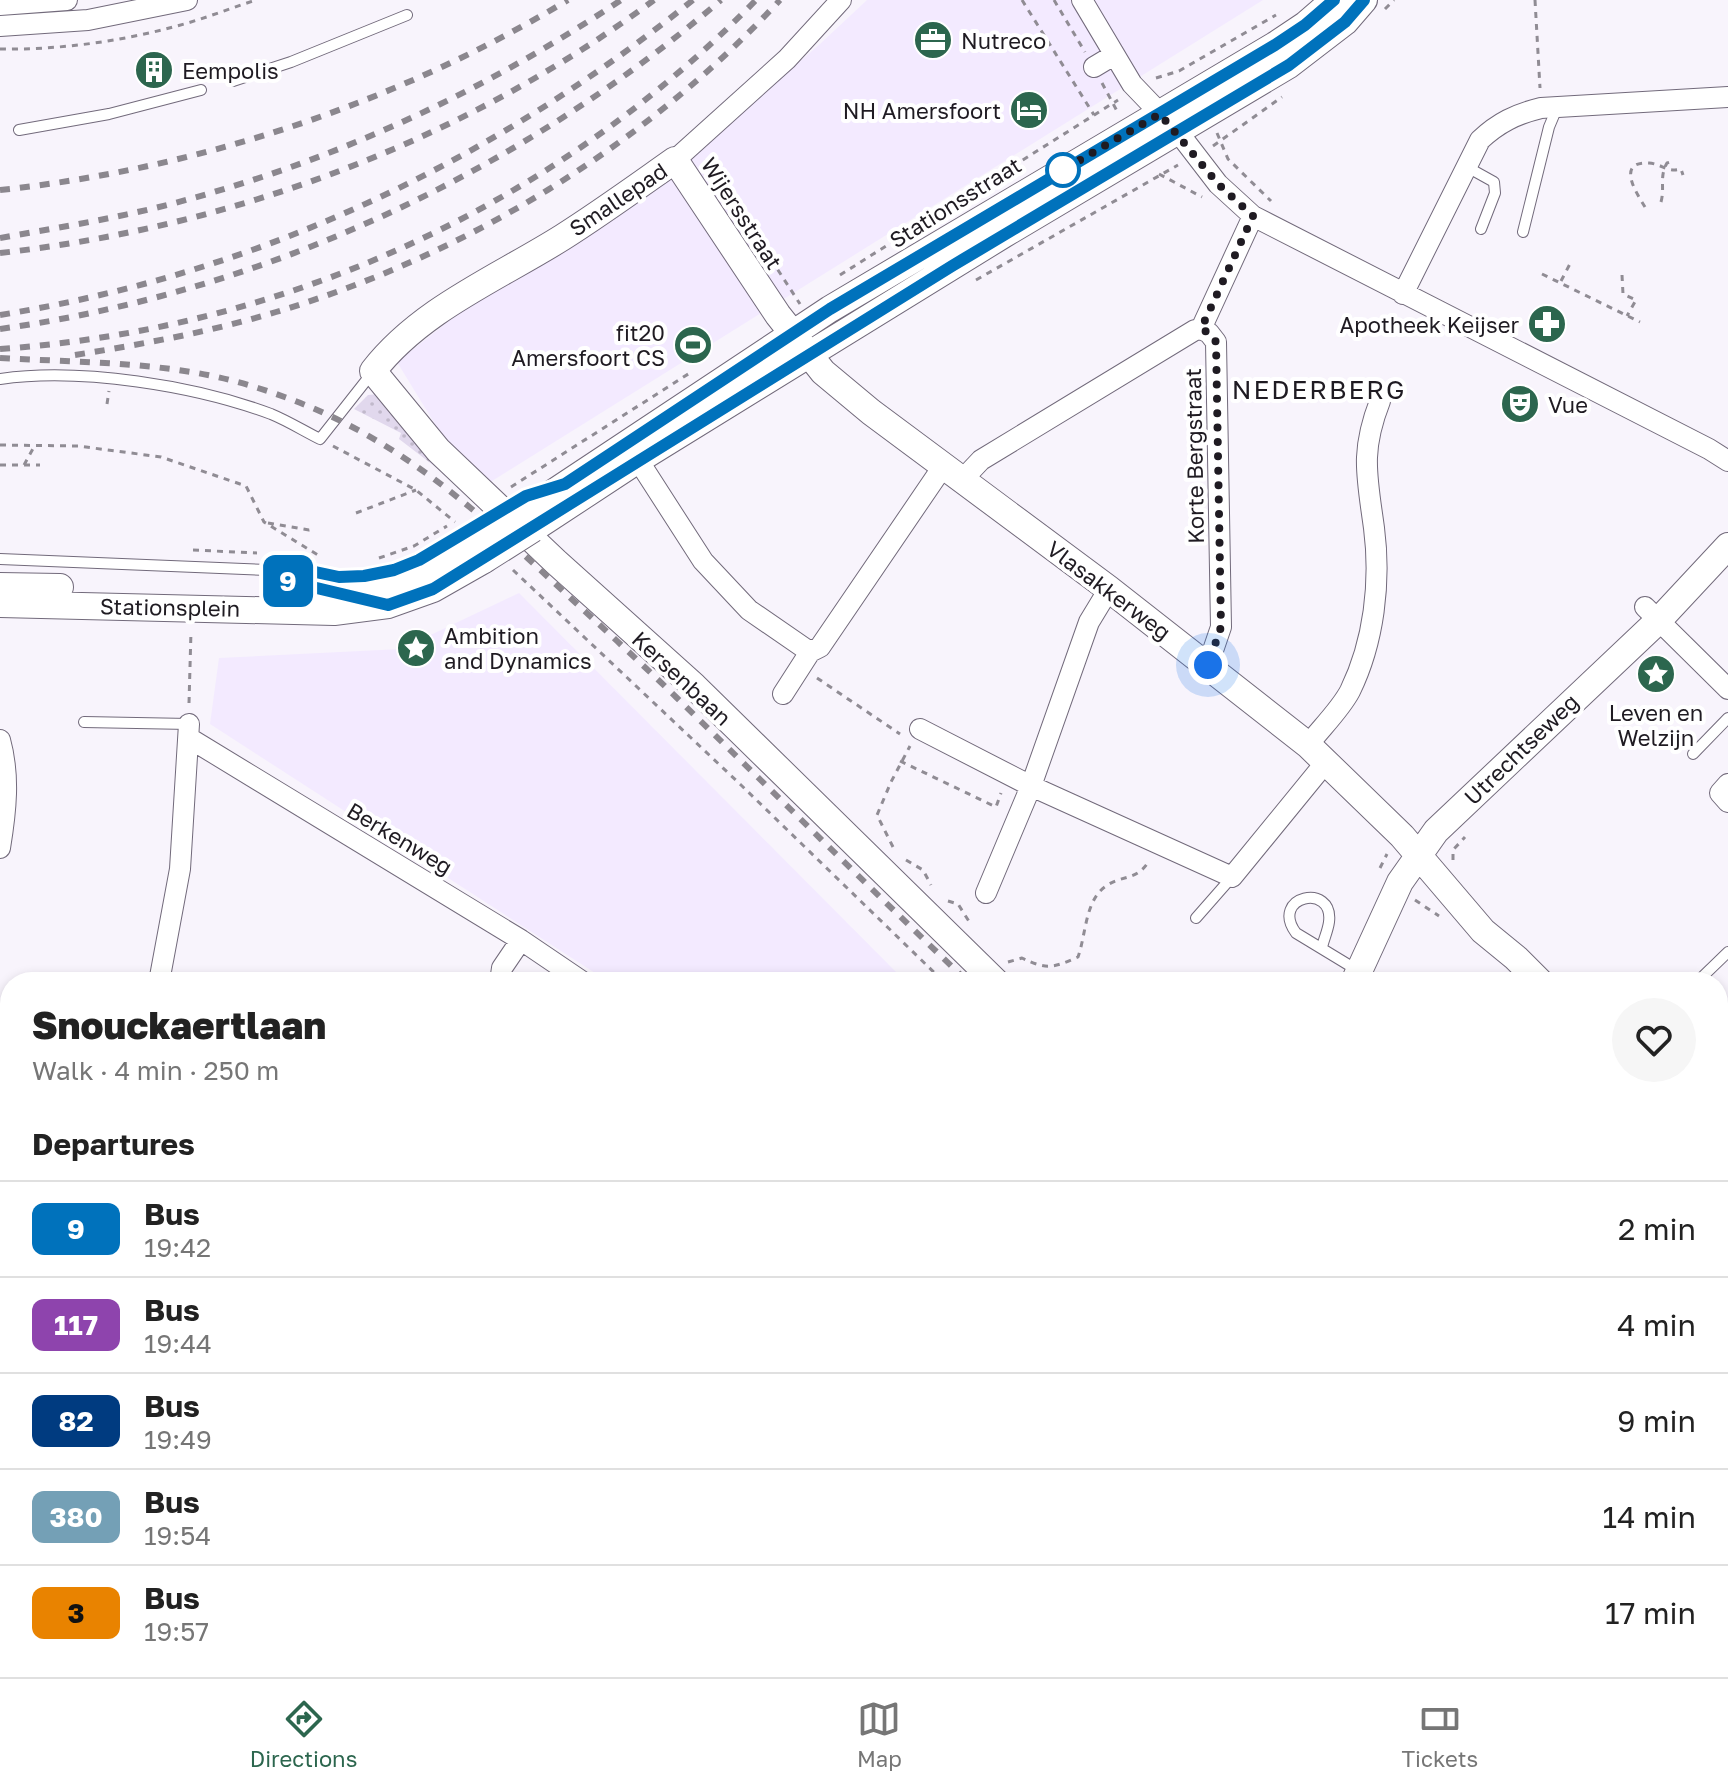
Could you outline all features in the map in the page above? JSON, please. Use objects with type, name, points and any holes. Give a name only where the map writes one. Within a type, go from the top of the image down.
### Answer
[{"type":"main road","points":[[1169,123],[1305,25],[1334,0]]},
{"type":"main road","points":[[1169,123],[1304,55],[1345,22],[1364,0]]},
{"type":"main road","name":"Stationsstraat","points":[[465,542],[565,484],[792,333],[1169,123]]},
{"type":"main road","name":"Stationsstraat","points":[[521,509],[638,460],[1003,235],[1169,123]]},
{"type":"main road","name":"Wijersstraat","points":[[675,160],[792,333]]},
{"type":"main road","name":"Smallepad","points":[[373,371],[389,350],[442,310],[562,237],[675,160]]},
{"type":"main road","name":"Vlasakkerweg","points":[[792,333],[835,383],[1208,665],[1317,754],[1402,836],[1483,931],[1530,972]]},
{"type":"main road","name":"Kersenbaan","points":[[373,371],[438,450],[694,686],[986,972]]},
{"type":"main road","name":"Stationsplein","points":[[0,586],[334,593],[367,590],[429,570],[465,542]]},
{"type":"main road","name":"Stationsplein","points":[[0,604],[334,612],[388,605],[433,589],[465,542]]},
{"type":"main road","name":"Utrechtseweg","points":[[1358,972],[1400,882],[1436,831],[1652,613],[1728,546]]},
{"type":"street","points":[[0,5],[67,0]]},
{"type":"street","points":[[0,26],[88,20],[187,0]]},
{"type":"street","name":"Smallepad","points":[[675,160],[787,59],[841,0]]},
{"type":"street","points":[[1082,0],[1136,89],[1169,123],[1218,184],[1253,216],[1728,461]]},
{"type":"street","points":[[1094,67],[1114,55]]},
{"type":"street","points":[[1403,294],[1480,140],[1493,127],[1522,112],[1550,107],[1728,97]]},
{"type":"street","points":[[783,694],[805,660],[820,647],[853,599],[954,472],[981,460],[1201,329],[1253,216]]},
{"type":"street","name":"Korte Bergstraat","points":[[1201,329],[1216,342],[1221,627],[1208,665]]},
{"type":"street","points":[[911,731],[1232,877],[1317,754],[1349,693],[1368,647],[1376,592],[1376,553],[1367,494],[1365,454],[1369,428],[1380,401]]},
{"type":"street","points":[[638,460],[703,561],[749,610],[805,660]]},
{"type":"street","points":[[986,893],[1031,786],[1089,622],[1109,589]]},
{"type":"street","points":[[1652,613],[1728,689]]},
{"type":"street","points":[[161,972],[180,869],[189,731]]},
{"type":"street","name":"Berkenweg","points":[[189,731],[568,972]]},
{"type":"street","points":[[0,740],[8,793],[0,848]]},
{"type":"street","points":[[1728,784],[1720,793],[1728,802]]},
{"type":"street","points":[[501,972],[521,940]]},
{"type":"lane","points":[[233,81],[291,62],[407,15]]},
{"type":"lane","points":[[19,130],[109,114],[201,90]]},
{"type":"lane","points":[[1523,232],[1549,127],[1550,107]]},
{"type":"lane","points":[[1467,167],[1494,182],[1495,193],[1481,229]]},
{"type":"lane","points":[[0,379],[55,376],[163,387],[225,400],[273,415],[320,439],[373,371]]},
{"type":"lane","name":"Stationsplein","points":[[0,559],[267,570],[287,566],[339,577],[364,576],[407,565],[440,548]]},
{"type":"lane","name":"Stationsplein","points":[[267,570],[283,580],[388,605]]},
{"type":"lane","points":[[1693,754],[1728,718]]},
{"type":"lane","points":[[84,722],[189,731]]},
{"type":"lane","points":[[1196,918],[1232,877]]},
{"type":"lane","points":[[1322,947],[1330,920],[1328,910],[1317,898],[1298,900],[1292,907],[1290,924],[1296,933],[1322,947],[1350,972]]},
{"type":"lane","points":[[1707,972],[1728,952]]},
{"type":"path","points":[[1022,0],[1094,115]]},
{"type":"path","points":[[1535,0],[1550,107]]},
{"type":"path","points":[[1136,89],[1179,71],[1278,14]]},
{"type":"path","name":"Stationsstraat","points":[[831,280],[1113,104]]},
{"type":"path","points":[[1222,141],[1228,159],[1274,204]]},
{"type":"path","name":"Wijersstraat","points":[[695,142],[799,301],[804,297]]},
{"type":"path","points":[[1661,202],[1660,175],[1667,163],[1674,161]]},
{"type":"path","points":[[1645,207],[1631,183],[1634,167],[1644,163],[1672,171],[1681,169],[1683,175]]},
{"type":"path","points":[[1561,281],[1572,260]]},
{"type":"path","points":[[1542,274],[1640,322]]},
{"type":"path","points":[[1622,275],[1623,294],[1636,300],[1627,316]]},
{"type":"path","points":[[511,487],[699,367]]},
{"type":"path","points":[[320,439],[416,490],[465,542]]},
{"type":"path","points":[[0,445],[78,446],[161,457],[246,486],[264,522],[323,559]]},
{"type":"path","points":[[24,465],[35,445]]},
{"type":"path","points":[[0,465],[40,465]]},
{"type":"path","points":[[356,513],[416,490]]},
{"type":"path","points":[[264,522],[314,529]]},
{"type":"path","points":[[379,558],[414,546],[447,526]]},
{"type":"path","name":"Kersenbaan","points":[[509,567],[934,972]]},
{"type":"path","points":[[189,731],[191,631]]},
{"type":"path","points":[[805,660],[911,731]]},
{"type":"path","points":[[900,761],[996,807],[999,799]]},
{"type":"path","name":"Utrechtseweg","points":[[1417,903],[1453,864],[1453,850],[1474,828]]},
{"type":"shaded area","points":[[867,0],[1263,0],[476,491],[397,362],[544,246],[679,166]]},
{"type":"shaded area","points":[[379,394],[450,478],[399,439],[401,433],[354,409],[368,395]]},
{"type":"shaded area","points":[[519,593],[896,972],[594,972],[210,724],[219,658],[401,649]]},
{"type":"railway","points":[[0,190],[148,166],[294,126],[435,70],[503,37],[568,0]]},
{"type":"railway","points":[[0,238],[167,205],[228,188],[346,146],[459,95],[568,34],[621,0]]},
{"type":"railway","points":[[0,253],[88,240],[174,222],[260,198],[344,169],[426,135],[505,95],[581,50],[654,0]]},
{"type":"railway","points":[[0,315],[95,296],[188,271],[279,240],[367,203],[452,161],[535,112],[615,59],[693,0]]},
{"type":"railway","points":[[0,329],[98,311],[196,286],[291,254],[384,216],[474,170],[560,119],[643,62],[721,0]]},
{"type":"railway","points":[[0,349],[106,337],[211,315],[312,284],[410,244],[504,196],[593,139],[678,73],[756,0]]},
{"type":"railway","points":[[75,355],[176,337],[276,312],[416,260],[483,227],[611,148],[671,102],[727,53],[780,0]]},
{"type":"railway","points":[[0,358],[163,368],[227,379],[302,404],[380,442],[449,491],[515,547],[661,683],[958,972]]},
{"type":"bus line","name":"9","points":[[1334,0],[1320,14],[1275,45],[830,309],[565,484],[526,496],[419,560],[394,570],[339,577],[287,566],[267,570],[283,580],[388,605],[433,589],[952,266],[1289,65],[1345,22],[1364,0]]},
{"type":"place","name":"Nutreco","points":[[933,40]]},
{"type":"place","name":"Eempolis","points":[[154,70]]},
{"type":"place","name":"NH Amersfoort","points":[[1029,110]]},
{"type":"place","name":"Apotheek Keijser","points":[[1547,324]]},
{"type":"place","name":"fit20 Amersfoort CS","points":[[693,345]]},
{"type":"place","name":"Vue","points":[[1520,404]]},
{"type":"place","name":"Ambition and Dynamics","points":[[416,648]]},
{"type":"place","name":"Leven en Welzijn","points":[[1656,674]]},
{"type":"district","name":"NEDERBERG","points":[[1319,389]]},
{"type":"route","points":[[1063,170],[1059,172],[1160,114],[1218,184],[1253,216],[1201,329],[1216,342],[1221,627],[1208,665]]}]
